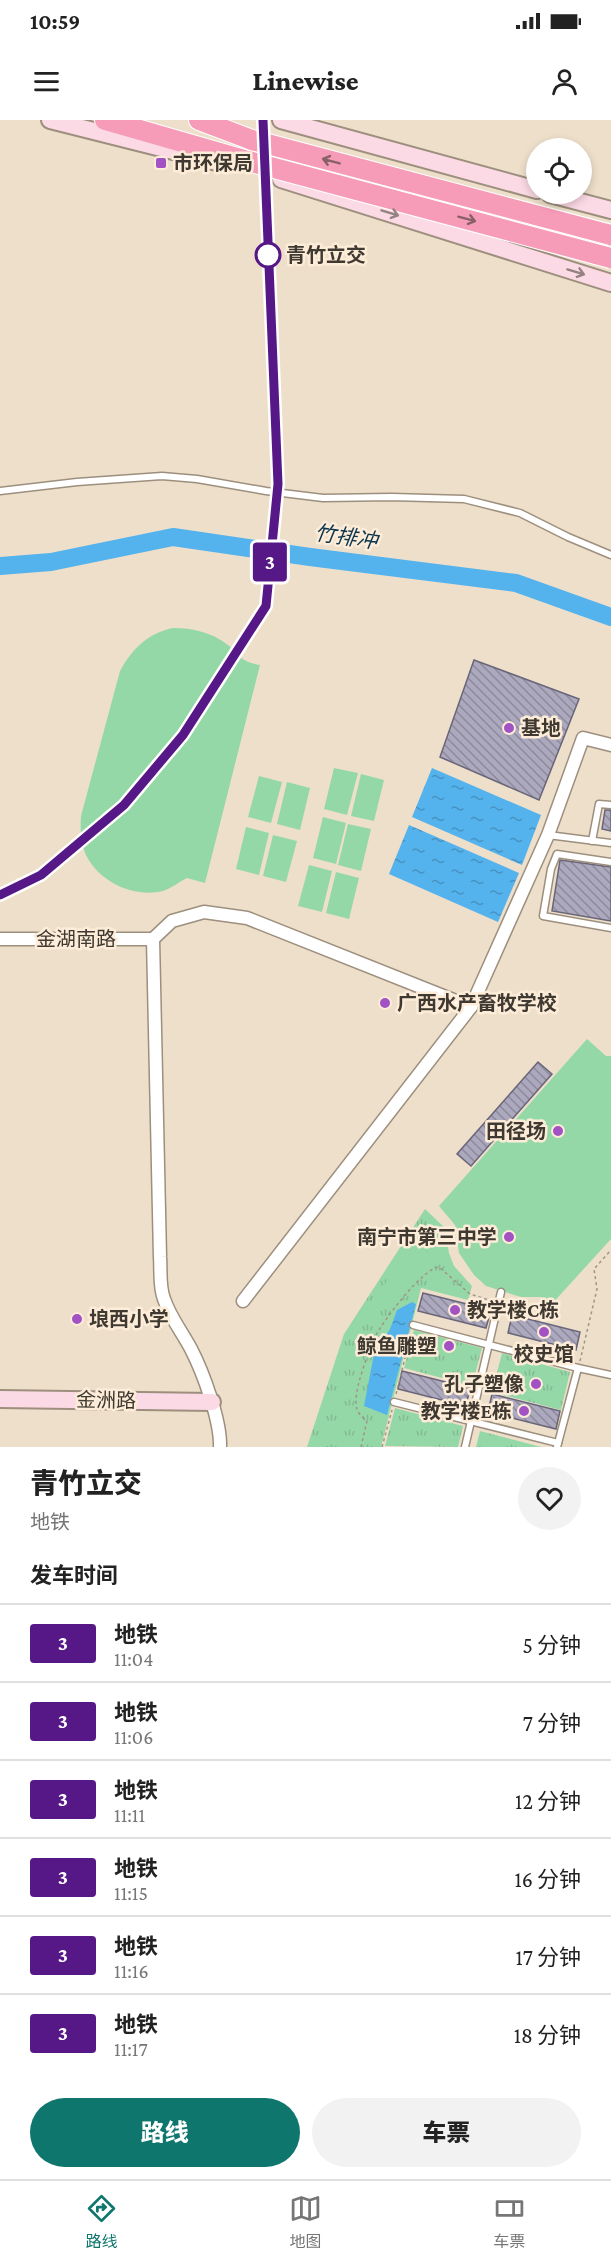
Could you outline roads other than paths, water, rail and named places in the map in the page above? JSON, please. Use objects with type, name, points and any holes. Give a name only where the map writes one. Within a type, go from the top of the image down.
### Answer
[{"type":"highway","points":[[105,120],[253,167],[611,258]]},
{"type":"highway","points":[[200,120],[252,140],[611,235]]},
{"type":"main road","points":[[50,120],[253,167],[611,283]]},
{"type":"main road","points":[[200,120],[208,120]]},
{"type":"main road","points":[[281,120],[526,187]]},
{"type":"main road","points":[[588,204],[611,210]]},
{"type":"main road","name":"金洲路","points":[[0,1398],[212,1402]]},
{"type":"street","points":[[243,1301],[471,1007],[548,834],[584,738],[611,745]]},
{"type":"street","points":[[220,1447],[221,1437],[212,1402],[191,1350],[174,1323],[163,1297],[160,1257],[153,939],[172,921],[204,912],[248,918],[471,1007]]},
{"type":"street","name":"金湖南路","points":[[0,939],[153,939]]},
{"type":"lane","points":[[0,491],[77,482],[162,476],[323,498],[392,497],[464,500],[520,513],[611,555]]},
{"type":"lane","points":[[592,841],[599,804],[611,805]]},
{"type":"lane","points":[[548,834],[611,843]]},
{"type":"lane","points":[[611,862],[557,854],[550,869],[543,916],[611,928]]},
{"type":"lane","points":[[465,1447],[501,1292]]},
{"type":"lane","points":[[413,1325],[611,1376]]},
{"type":"lane","points":[[394,1402],[558,1445],[578,1368]]},
{"type":"water","points":[[432,768],[541,815],[522,865],[412,817]]},
{"type":"water","points":[[409,825],[519,873],[498,922],[389,874]]},
{"type":"water","points":[[412,1302],[416,1304],[387,1415],[364,1406],[374,1354],[390,1329],[397,1310]]},
{"type":"waterway","name":"竹排冲","points":[[0,566],[51,562],[173,537],[516,583],[611,617]]},
{"type":"metro line","name":"3","points":[[0,895],[41,875],[124,805],[183,735],[266,606],[278,484],[263,120]]},
{"type":"place","name":"市环保局","points":[[161,163]]},
{"type":"place","name":"青竹立交","points":[[268,255]]},
{"type":"place","name":"基地","points":[[509,728]]},
{"type":"place","name":"广西水产畜牧学校","points":[[385,1003]]},
{"type":"place","name":"田径场","points":[[558,1131]]},
{"type":"place","name":"南宁市第三中学","points":[[509,1237]]},
{"type":"place","name":"教学楼C栋","points":[[455,1310]]},
{"type":"place","name":"埌西小学","points":[[77,1319]]},
{"type":"place","name":"校史馆","points":[[544,1332]]},
{"type":"place","name":"鲸鱼雕塑","points":[[449,1346]]},
{"type":"place","name":"孔子塑像","points":[[536,1384]]},
{"type":"place","name":"教学楼E栋","points":[[524,1411]]}]
